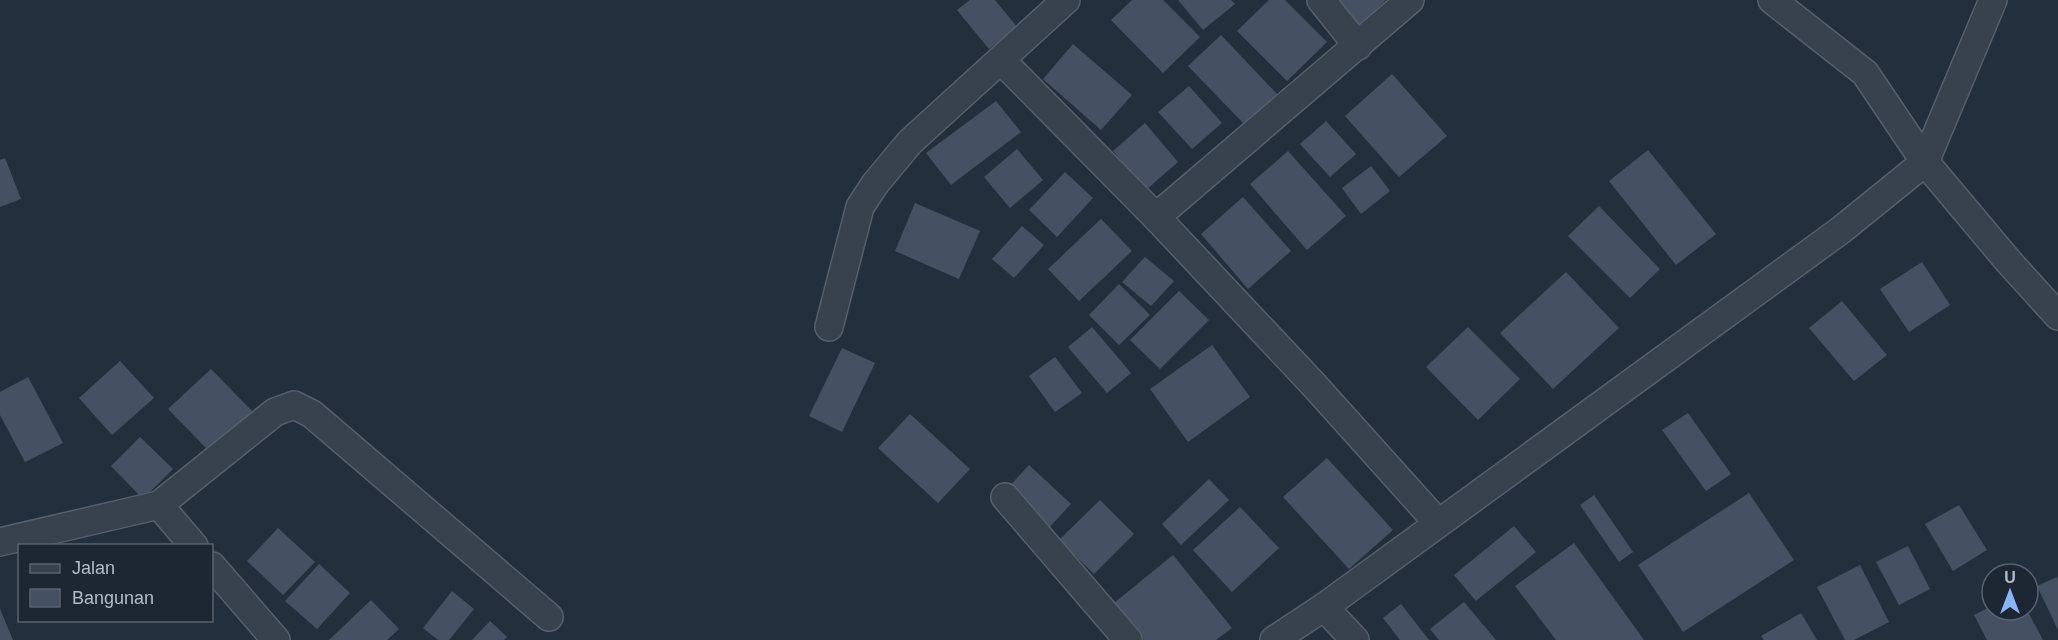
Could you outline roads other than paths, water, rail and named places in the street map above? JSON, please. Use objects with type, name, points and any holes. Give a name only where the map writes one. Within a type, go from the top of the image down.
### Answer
[{"type":"street","points":[[1321,0],[1358,46]]},
{"type":"street","points":[[1156,217],[1410,0]]},
{"type":"street","points":[[1772,0],[1865,73],[1925,162],[2058,316]]},
{"type":"street","points":[[1274,640],[1324,607],[1841,230],[1925,162],[1994,0]]},
{"type":"street","points":[[829,327],[860,207],[875,184],[910,142],[1001,60],[1051,5]]},
{"type":"street","points":[[1001,60],[1156,217],[1314,385],[1437,523]]},
{"type":"street","points":[[0,542],[159,505],[275,411],[294,405],[312,414],[549,617]]},
{"type":"street","points":[[1005,497],[1128,640]]},
{"type":"street","points":[[159,505],[192,544]]},
{"type":"street","points":[[213,567],[276,640]]},
{"type":"street","points":[[1324,607],[1355,640]]}]
